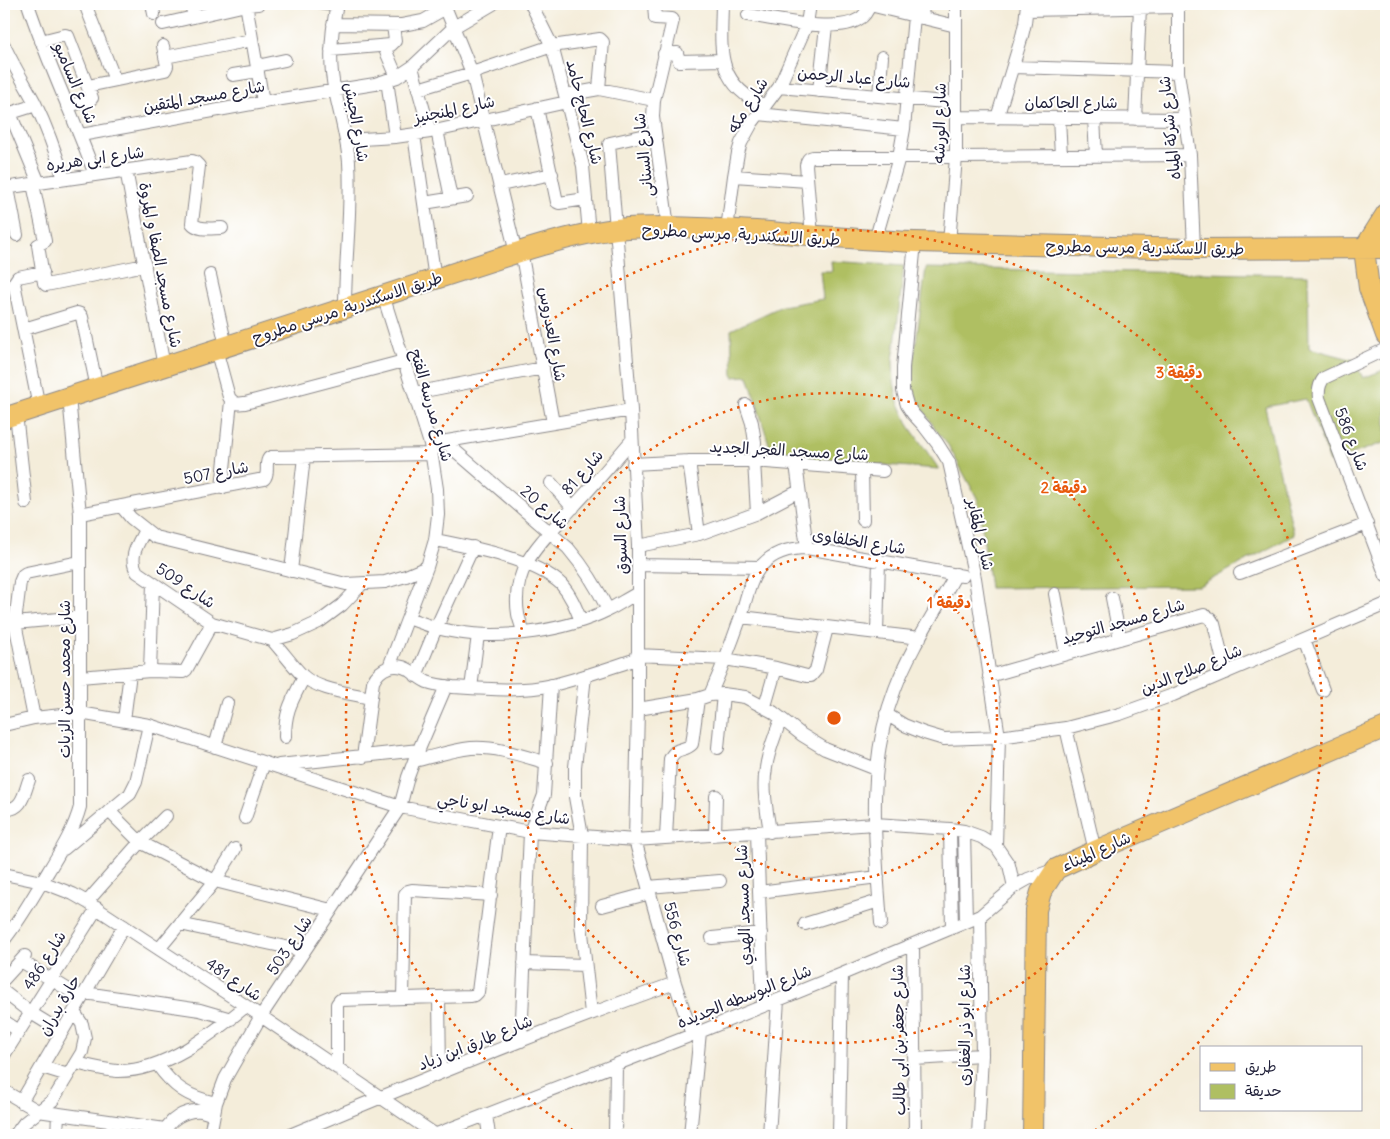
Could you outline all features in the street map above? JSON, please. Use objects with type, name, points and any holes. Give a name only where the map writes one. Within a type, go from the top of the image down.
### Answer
[{"type":"main road","points":[[1386,214],[1364,249],[1369,288],[1386,335]]},
{"type":"main road","name":"طريق الاسكندرية, مرسى مطروح","points":[[10,416],[518,252],[590,233],[615,229],[668,227],[727,229],[875,241],[949,243],[1194,249],[1386,248]]},
{"type":"main road","name":"شارع الميناء","points":[[1033,1135],[1036,910],[1041,892],[1056,869],[1386,727]]},
{"type":"street","name":"شارع السامبو","points":[[28,4],[40,42],[81,135],[95,175]]},
{"type":"street","points":[[84,4],[115,80]]},
{"type":"street","points":[[191,4],[194,17]]},
{"type":"street","points":[[163,24],[250,4],[252,40],[263,102]]},
{"type":"street","name":"شارع الجيش","points":[[332,4],[333,24],[330,50],[334,90],[346,140],[350,182],[345,307]]},
{"type":"street","name":"شارع مسجد المتقين","points":[[81,135],[375,84],[392,79],[412,68],[454,27],[491,4]]},
{"type":"street","name":"شارع الحاج حامد","points":[[531,4],[552,46],[566,98],[583,166],[590,233]]},
{"type":"street","name":"شارع السنانى","points":[[654,4],[655,18],[672,19],[673,22],[654,100],[653,117],[668,227]]},
{"type":"street","points":[[722,4],[721,45],[722,60],[726,72],[733,84],[762,110],[904,129]]},
{"type":"street","name":"شارع مكه","points":[[727,229],[734,176],[741,143],[779,87],[807,24],[810,4]]},
{"type":"street","points":[[875,241],[899,157],[918,17],[923,4]]},
{"type":"street","name":"شارع الورشه","points":[[949,243],[956,157],[956,4]]},
{"type":"street","points":[[748,15],[807,24],[840,26],[860,19],[870,5],[956,26]]},
{"type":"street","points":[[997,118],[1022,36],[1027,7],[1140,8],[1178,5]]},
{"type":"street","name":"شارع شركة المياه","points":[[1178,5],[1178,72],[1190,155],[1194,249]]},
{"type":"street","points":[[333,24],[402,25],[423,20],[445,6]]},
{"type":"street","name":"شارع العدروس","points":[[445,6],[472,73],[518,252],[553,423]]},
{"type":"street","points":[[1134,119],[1140,8]]},
{"type":"street","points":[[330,50],[391,45],[396,41],[393,25]]},
{"type":"street","points":[[819,91],[826,26]]},
{"type":"street","points":[[40,42],[65,35],[68,36],[92,96],[91,100],[67,106]]},
{"type":"street","points":[[418,89],[552,46],[600,39],[602,42],[599,89]]},
{"type":"street","points":[[88,86],[165,70],[167,68],[164,52],[252,40]]},
{"type":"street","points":[[4,46],[36,105],[64,179]]},
{"type":"street","points":[[384,47],[392,79],[395,137]]},
{"type":"street","points":[[664,54],[677,54],[678,61],[722,60]]},
{"type":"street","points":[[879,96],[882,57]]},
{"type":"street","points":[[233,75],[285,60]]},
{"type":"street","points":[[1013,66],[1178,72]]},
{"type":"street","points":[[412,68],[433,131],[451,198]]},
{"type":"street","name":"شارع عباد الرحمن","points":[[779,87],[956,103]]},
{"type":"street","name":"شارع المنجنيز","points":[[346,140],[395,137],[433,131],[537,108],[599,89],[654,100]]},
{"type":"street","points":[[36,105],[7,114],[36,184],[45,241],[38,245],[45,284],[49,285],[145,265]]},
{"type":"street","points":[[537,108],[558,203],[586,199]]},
{"type":"street","name":"شارع الجاكمان","points":[[956,117],[1186,119]]},
{"type":"street","points":[[1059,118],[1061,156]]},
{"type":"street","points":[[1094,118],[1096,156]]},
{"type":"street","name":"شارع السوق","points":[[635,840],[638,710],[638,546],[631,410],[615,229],[610,143],[655,133]]},
{"type":"street","points":[[414,134],[435,279]]},
{"type":"street","points":[[812,236],[807,161],[813,157],[1190,155]]},
{"type":"street","name":"شارع ابى هريره","points":[[6,188],[192,161],[199,166],[192,223],[200,228],[222,228]]},
{"type":"street","name":"شارع مسجد الصفا و المروة","points":[[126,170],[164,366]]},
{"type":"street","points":[[500,185],[552,174]]},
{"type":"street","points":[[734,176],[807,181]]},
{"type":"street","points":[[6,188],[16,235]]},
{"type":"street","points":[[424,203],[467,196]]},
{"type":"street","name":"شارع المقابر","points":[[915,242],[903,368],[903,391],[913,414],[949,462],[975,578],[999,737],[996,846]]},
{"type":"street","points":[[39,407],[15,281],[18,277],[43,272]]},
{"type":"street","points":[[210,274],[229,397],[238,404],[404,361]]},
{"type":"street","name":"شارع مدرسه الفتح","points":[[383,295],[431,449],[437,489],[438,515],[435,540],[427,568],[389,667]]},
{"type":"street","points":[[24,329],[76,313],[80,314],[97,388]]},
{"type":"street","name":"شارع 586","points":[[1386,349],[1324,378],[1319,387],[1320,398],[1386,576]]},
{"type":"street","points":[[414,393],[543,368]]},
{"type":"street","name":"شارع محمد حسن الزيات","points":[[4,939],[28,906],[59,854],[80,807],[80,514],[69,397]]},
{"type":"street","points":[[222,488],[232,401]]},
{"type":"street","points":[[746,405],[752,423],[755,442],[754,461],[757,513]]},
{"type":"street","name":"شارع 507","points":[[80,514],[264,480],[267,475],[266,462],[269,458],[431,449],[445,442],[631,410]]},
{"type":"street","points":[[10,416],[26,503]]},
{"type":"street","name":"شارع 81","points":[[523,632],[518,614],[517,597],[519,580],[526,564],[541,541],[573,508],[632,440]]},
{"type":"street","name":"شارع 20","points":[[445,442],[568,548],[584,567],[608,610]]},
{"type":"street","points":[[291,571],[304,457]]},
{"type":"street","points":[[689,461],[699,534]]},
{"type":"street","name":"شارع مسجد الفجر الجديد","points":[[633,464],[689,461],[754,461],[884,471]]},
{"type":"street","points":[[796,464],[807,548]]},
{"type":"street","points":[[862,469],[863,520]]},
{"type":"street","points":[[552,482],[573,508]]},
{"type":"street","points":[[638,546],[699,534],[757,513],[800,491]]},
{"type":"street","points":[[121,506],[131,518],[155,537],[346,584],[385,582],[427,568]]},
{"type":"street","points":[[1240,573],[1367,524]]},
{"type":"street","name":"شارع 509","points":[[145,530],[133,558],[133,565],[137,572],[212,623],[272,640]]},
{"type":"street","points":[[435,540],[474,547],[545,572],[561,585],[574,602],[581,621]]},
{"type":"street","points":[[416,676],[474,547]]},
{"type":"street","name":"شارع الخلفاوى","points":[[710,696],[751,586],[760,567],[770,558],[781,552],[794,548],[807,548],[975,578]]},
{"type":"street","points":[[877,633],[879,560]]},
{"type":"street","points":[[34,718],[15,623],[20,582],[26,573],[79,562]]},
{"type":"street","points":[[638,565],[760,567]]},
{"type":"street","points":[[881,923],[874,799],[879,741],[886,714],[906,663],[956,574]]},
{"type":"street","points":[[150,671],[152,583]]},
{"type":"street","points":[[362,584],[342,605],[319,622],[292,634],[272,640],[304,677],[313,683],[322,687],[370,698]]},
{"type":"street","points":[[408,618],[436,628],[457,632],[478,635],[501,635],[552,629],[581,621],[608,610],[638,592]]},
{"type":"street","points":[[1055,594],[1066,654]]},
{"type":"street","points":[[1112,598],[1120,639]]},
{"type":"street","name":"شارع صلاح الدين","points":[[886,714],[904,725],[944,739],[999,737],[1066,728],[1147,705],[1386,604]]},
{"type":"street","name":"شارع مسجد التوحيد","points":[[989,676],[1204,615],[1210,618],[1214,624],[1226,673]]},
{"type":"street","points":[[15,623],[80,617]]},
{"type":"street","points":[[740,617],[920,638]]},
{"type":"street","points":[[80,677],[150,671],[183,672],[186,670],[212,623]]},
{"type":"street","points":[[363,757],[371,688],[375,677],[389,667],[403,668],[435,685],[514,689],[551,685],[585,676],[637,657],[725,659],[811,676],[814,673],[827,628]]},
{"type":"street","points":[[471,688],[478,635]]},
{"type":"street","points":[[1304,639],[1323,690]]},
{"type":"street","points":[[765,706],[776,668]]},
{"type":"street","points":[[124,720],[130,672]]},
{"type":"street","points":[[585,676],[576,767],[575,798],[582,836],[581,924],[591,1013]]},
{"type":"street","points":[[285,738],[288,708],[304,677]]},
{"type":"street","points":[[521,1041],[530,832],[544,795],[551,685]]},
{"type":"street","name":"شارع 503","points":[[210,1135],[215,1109],[225,1079],[261,1016],[400,807],[408,777],[446,686]]},
{"type":"street","points":[[638,710],[710,696],[745,697],[765,706],[802,735],[825,749],[876,769]]},
{"type":"street","points":[[710,696],[718,748]]},
{"type":"street","points":[[666,838],[670,759],[676,751],[692,744],[710,696]]},
{"type":"street","points":[[215,747],[228,703]]},
{"type":"street","name":"شارع مسجد ابو ناجي","points":[[4,725],[34,718],[80,713],[124,720],[148,725],[400,807],[530,832],[635,840],[875,824],[964,831],[981,837],[996,846],[1009,865],[1014,887]]},
{"type":"street","name":"شارع مسجد الهدي","points":[[763,1006],[759,892],[765,802],[764,784],[766,768],[781,718]]},
{"type":"street","points":[[59,854],[125,798],[134,788],[148,725]]},
{"type":"street","points":[[1066,728],[1095,851]]},
{"type":"street","points":[[244,818],[269,764],[363,757],[417,756],[471,748],[490,748],[547,763]]},
{"type":"street","points":[[4,809],[13,809],[18,806],[29,780]]},
{"type":"street","points":[[715,835],[716,796]]},
{"type":"street","points":[[109,811],[140,842],[215,881],[332,910]]},
{"type":"street","name":"شارع 486","points":[[4,1056],[8,1040],[19,1031],[31,1013],[52,979],[92,905],[140,842],[166,816]]},
{"type":"street","points":[[337,1068],[338,1002],[342,1000],[471,996],[478,992],[499,826]]},
{"type":"street","points":[[950,829],[952,928]]},
{"type":"street","points":[[964,831],[966,922]]},
{"type":"street","name":"شارع 556","points":[[635,840],[675,983],[696,1033]]},
{"type":"street","points":[[160,949],[215,881],[235,849]]},
{"type":"street","name":"شارع البوسطه الجديده","points":[[439,1134],[778,1000],[980,916],[1014,887],[1028,879],[1056,869]]},
{"type":"street","name":"شارع 481","points":[[4,874],[42,882],[73,894],[92,905],[380,1097],[439,1134]]},
{"type":"street","points":[[759,892],[878,878]]},
{"type":"street","points":[[602,906],[649,890],[720,881]]},
{"type":"street","points":[[403,998],[405,894],[412,890],[491,895]]},
{"type":"street","points":[[806,924],[879,901]]},
{"type":"street","name":"شارع ابو ذر الغفارى","points":[[978,1135],[982,1055],[980,916]]},
{"type":"street","points":[[180,924],[304,952]]},
{"type":"street","name":"حارة بدران","points":[[21,1102],[124,926]]},
{"type":"street","points":[[712,938],[761,933]]},
{"type":"street","name":"شارع جعفر بن ابى طالب","points":[[912,944],[915,1135]]},
{"type":"street","points":[[4,979],[23,959],[52,979],[84,995],[200,1010],[231,1019]]},
{"type":"street","points":[[524,963],[585,965]]},
{"type":"street","points":[[839,1135],[842,974]]},
{"type":"street","name":"شارع طارق ابن زياد","points":[[290,1135],[591,1013],[675,983]]},
{"type":"street","points":[[4,992],[31,1013],[62,1032]]},
{"type":"street","points":[[439,997],[440,1073]]},
{"type":"street","points":[[769,1135],[778,1000]]},
{"type":"street","points":[[76,1063],[119,1071],[157,1064],[195,1044],[246,1006]]},
{"type":"street","points":[[15,1135],[24,1123],[52,1100],[82,1052],[85,1038],[82,1024],[74,1012]]},
{"type":"street","points":[[4,1020],[19,1031]]},
{"type":"street","points":[[690,1135],[696,1033]]},
{"type":"street","points":[[914,1059],[982,1055]]},
{"type":"street","points":[[157,1064],[165,1076],[182,1090],[215,1109]]},
{"type":"street","points":[[616,1065],[616,1135]]},
{"type":"street","points":[[42,1067],[68,1074]]},
{"type":"street","points":[[4,1091],[38,1111],[165,1132],[174,1119],[186,1112],[215,1109]]},
{"type":"street","points":[[57,1135],[58,1114]]},
{"type":"street","points":[[486,1115],[489,1135]]},
{"type":"green space","points":[[831,261],[904,266],[893,361],[897,399],[909,426],[939,469],[773,457],[748,376],[733,377],[731,330],[782,306],[823,299],[820,271],[832,271]]},
{"type":"green space","points":[[926,268],[1308,275],[1309,348],[1354,360],[1363,378],[1386,369],[1386,442],[1330,462],[1306,399],[1265,407],[1294,535],[1199,586],[990,588],[977,498],[948,445],[917,400],[913,386],[913,364]]}]
